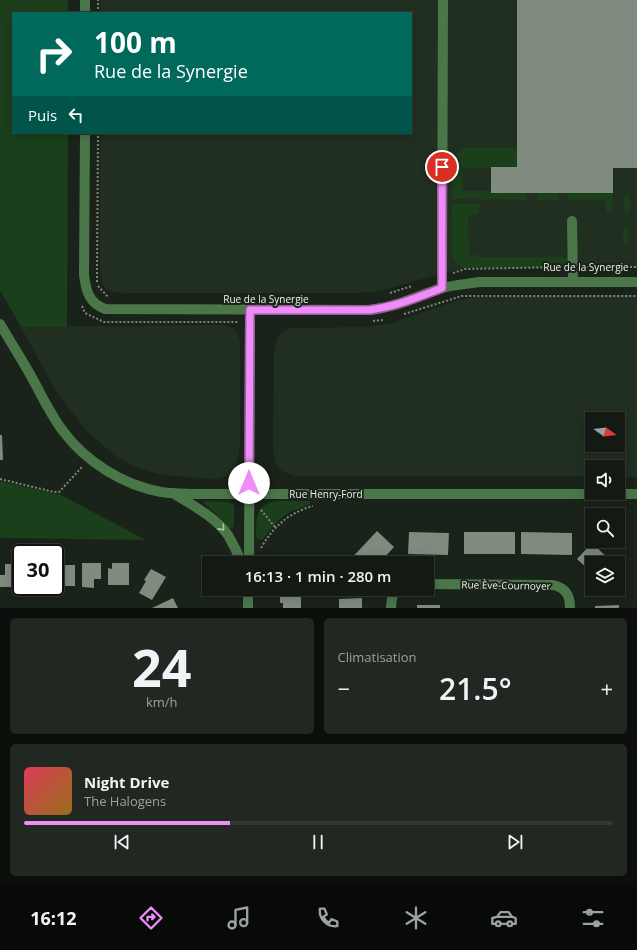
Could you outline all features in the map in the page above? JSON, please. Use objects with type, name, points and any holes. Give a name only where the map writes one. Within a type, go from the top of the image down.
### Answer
[{"type":"street","points":[[85,0],[85,12]]},
{"type":"street","points":[[442,288],[443,0]]},
{"type":"street","name":"Rue de la Synergie","points":[[85,134],[84,275],[88,295],[92,302],[105,309],[369,310],[386,308],[442,288],[479,282],[637,282]]},
{"type":"street","points":[[572,221],[573,282]]},
{"type":"street","name":"Rue de la Synergie","points":[[249,556],[250,310]]},
{"type":"street","name":"Rue Henry-Ford","points":[[0,324],[50,411],[62,430],[76,446],[99,466],[125,480],[153,490],[173,493],[249,494],[637,494]]},
{"type":"street","points":[[173,493],[206,514],[221,527],[230,539],[238,556]]},
{"type":"street","name":"Rue Ève-Cournoyer","points":[[434,584],[553,585],[566,591],[570,598],[570,608]]},
{"type":"street","points":[[248,596],[248,608]]},
{"type":"street","points":[[391,608],[393,596]]},
{"type":"path","points":[[98,0],[98,12]]},
{"type":"path","points":[[98,134],[97,285],[108,297]]},
{"type":"path","name":"Rue de la Synergie","points":[[442,275],[465,269],[573,266],[637,267]]},
{"type":"path","points":[[385,295],[414,285]]},
{"type":"path","points":[[398,316],[462,296],[637,296]]},
{"type":"path","points":[[80,301],[85,313],[104,322],[250,322]]},
{"type":"path","points":[[370,321],[384,320]]},
{"type":"path","points":[[0,479],[59,492],[83,466]]},
{"type":"path","points":[[260,549],[270,533],[284,519],[297,511],[312,506]]},
{"type":"shaded area","points":[[100,0],[637,0],[637,268],[461,269],[380,291],[360,293],[123,293],[110,291],[103,285],[100,269],[100,134],[412,134],[412,12],[100,12]]},
{"type":"shaded area","points":[[637,295],[637,477],[625,477],[625,460],[585,460],[585,476],[294,476],[282,471],[275,462],[273,449],[274,350],[279,335],[288,329],[293,328],[367,327],[389,324],[458,300],[475,297]]},
{"type":"shaded area","points":[[221,325],[233,328],[237,332],[240,342],[240,447],[236,467],[232,473],[216,479],[158,474],[131,465],[114,455],[87,431],[54,388],[21,327]]},
{"type":"green space","points":[[0,0],[68,0],[68,12],[12,12],[12,134],[68,134],[67,327],[21,327],[0,290]]},
{"type":"green space","points":[[466,148],[517,148],[517,167],[462,168],[462,191],[527,193],[527,200],[452,199],[451,177],[453,163],[455,157]]},
{"type":"green space","points":[[537,193],[558,193],[558,200],[537,200]]},
{"type":"green space","points":[[567,193],[613,193],[612,212],[606,212],[606,200],[568,200]]},
{"type":"green space","points":[[628,195],[630,198],[630,211],[627,214],[624,208],[624,203],[625,196]]},
{"type":"green space","points":[[452,204],[480,204],[479,214],[468,215],[470,255],[478,255],[478,257],[563,257],[569,260],[569,266],[467,268],[460,266],[455,262],[452,252]]},
{"type":"green space","points":[[625,227],[628,228],[629,243],[626,245],[623,242],[623,229]]},
{"type":"green space","points":[[0,481],[61,495],[146,540],[0,538]]},
{"type":"green space","points":[[205,501],[228,502],[233,504],[234,526],[231,529],[229,528],[204,503]]},
{"type":"green space","points":[[277,501],[311,502],[283,517],[272,527],[263,539],[259,540],[256,537],[258,513],[264,505]]},
{"type":"building","points":[[517,0],[637,0],[637,168],[613,168],[613,193],[491,193],[491,167],[517,167]]},
{"type":"building","points":[[0,435],[2,435],[3,460],[0,460]]},
{"type":"building","points":[[377,531],[394,547],[386,556],[354,556]]},
{"type":"building","points":[[409,532],[449,533],[448,555],[408,554]]},
{"type":"building","points":[[464,532],[515,532],[515,554],[464,554]]},
{"type":"building","points":[[521,532],[572,533],[572,555],[521,554]]},
{"type":"building","points":[[587,548],[597,548],[606,556],[585,556],[585,566],[577,559]]},
{"type":"building","points":[[82,563],[101,563],[101,579],[94,579],[94,588],[82,587]]},
{"type":"building","points":[[112,563],[129,563],[129,585],[108,585],[108,568],[112,569]]},
{"type":"building","points":[[5,564],[12,564],[12,587],[0,587],[0,575],[5,575]]},
{"type":"building","points":[[64,565],[75,565],[75,586],[64,586]]},
{"type":"building","points":[[151,569],[166,577],[152,600],[139,593],[146,581],[144,580]]},
{"type":"building","points":[[280,596],[301,596],[301,608],[283,608],[283,603],[280,603]]},
{"type":"building","points":[[173,598],[178,608],[152,608]]},
{"type":"building","points":[[362,598],[362,608],[339,608],[339,599]]},
{"type":"building","points":[[417,605],[440,605],[440,608],[417,608]]},
{"type":"building","points":[[619,605],[619,608],[595,608],[595,606]]},
{"type":"route","points":[[249,483],[250,310],[369,310],[386,308],[442,288],[442,167]]}]
